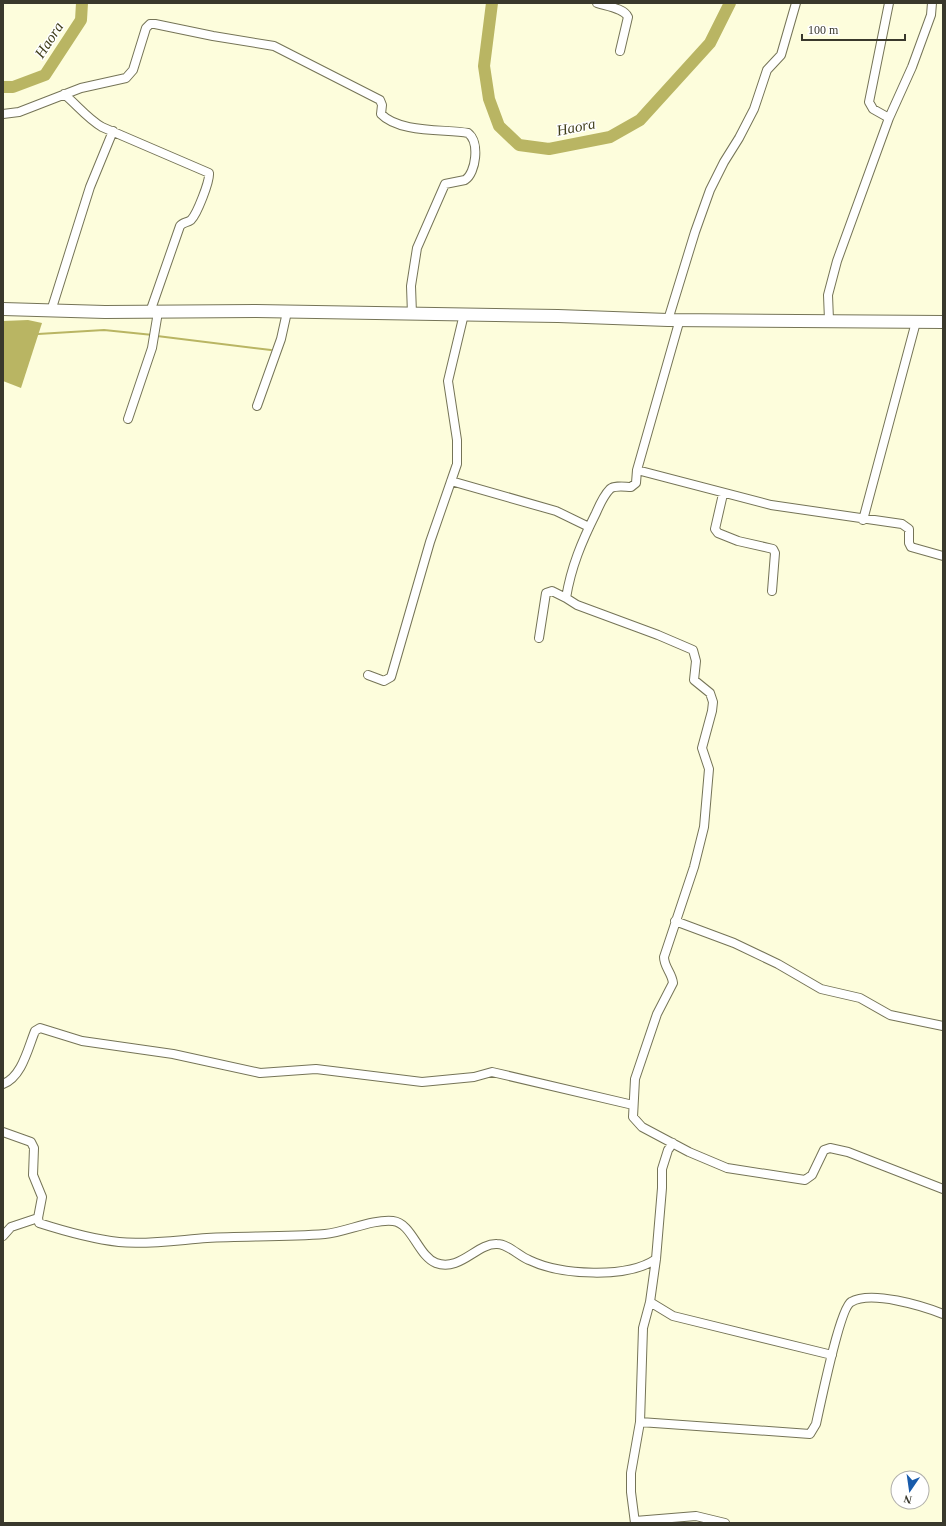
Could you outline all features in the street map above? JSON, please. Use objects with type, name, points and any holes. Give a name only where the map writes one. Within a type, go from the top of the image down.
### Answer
[{"type":"main road","points":[[3,309],[52,311],[464,314],[674,319],[943,322]]},
{"type":"street","points":[[597,3],[622,11],[628,16],[620,51]]},
{"type":"street","points":[[566,598],[570,576],[577,552],[589,527],[611,489],[617,486],[631,487],[637,479],[637,470],[695,232],[710,190],[724,162],[740,138],[754,109],[765,74],[781,55],[796,3]]},
{"type":"street","points":[[889,3],[868,102],[873,109],[889,118]]},
{"type":"street","points":[[829,320],[828,295],[837,261],[889,118],[915,60],[931,15],[932,3]]},
{"type":"street","points":[[3,114],[20,112],[81,88],[126,78],[133,70],[144,32],[150,24],[155,24],[213,36],[274,46],[380,100],[382,105],[381,114],[398,123],[417,128],[468,133],[473,139],[475,147],[471,171],[467,179],[445,184],[417,248],[410,286],[412,314]]},
{"type":"street","points":[[64,94],[88,114],[94,122],[209,173],[210,178],[194,216],[180,226],[154,312],[152,348],[128,419]]},
{"type":"street","points":[[52,311],[90,187],[113,131]]},
{"type":"street","points":[[257,406],[281,339],[287,312]]},
{"type":"street","points":[[368,675],[384,681],[391,677],[430,542],[457,464],[457,440],[448,381],[464,314]]},
{"type":"street","points":[[863,520],[916,322]]},
{"type":"street","points":[[637,470],[723,494],[771,505],[863,520],[907,525],[909,529],[909,543],[911,547],[943,556]]},
{"type":"street","points":[[450,482],[556,511],[589,527]]},
{"type":"street","points":[[723,494],[715,529],[718,533],[738,541],[774,549],[772,591]]},
{"type":"street","points":[[539,638],[546,593],[552,591],[577,605],[658,635],[693,650],[696,661],[694,680],[712,698],[712,711],[702,748],[709,769],[704,827],[694,867],[674,921],[664,960],[673,983],[657,1014],[635,1079],[633,1117],[642,1127],[707,1160],[727,1168],[802,1180],[808,1179],[812,1175],[824,1150],[830,1148],[848,1152],[943,1189]]},
{"type":"street","points":[[674,921],[734,943],[778,964],[821,989],[860,998],[890,1015],[943,1026]]},
{"type":"street","points":[[3,1084],[10,1080],[18,1071],[35,1031],[40,1028],[82,1041],[173,1054],[250,1072],[316,1069],[422,1082],[474,1077],[492,1072],[633,1105]]},
{"type":"street","points":[[3,1132],[32,1142],[34,1148],[33,1175],[42,1193],[42,1201],[38,1218],[39,1223],[106,1239],[132,1242],[327,1234],[384,1221],[394,1221],[402,1224],[427,1258],[438,1264],[448,1264],[459,1261],[487,1245],[496,1243],[502,1244],[530,1261],[586,1272],[609,1273],[630,1270],[647,1265],[656,1259]]},
{"type":"street","points":[[673,1143],[668,1150],[662,1170],[662,1188],[656,1259],[650,1302],[643,1328],[640,1422],[631,1472],[631,1492],[635,1522],[696,1516],[725,1523]]},
{"type":"street","points":[[3,1236],[11,1227],[38,1218]]},
{"type":"street","points":[[640,1422],[810,1434],[816,1424],[832,1355],[845,1309],[850,1302],[859,1298],[871,1297],[901,1302],[943,1314]]},
{"type":"street","points":[[650,1302],[673,1316],[832,1355]]},
{"type":"shaded area","points":[[28,320],[42,323],[21,388],[3,381],[3,321]]},
{"type":"waterway","name":"Haora","points":[[3,87],[13,87],[45,75],[81,20],[82,3]]},
{"type":"waterway","name":"Haora","points":[[492,3],[484,66],[489,99],[499,126],[519,145],[549,149],[610,137],[640,120],[710,43],[730,3]]},
{"type":"waterway","points":[[38,334],[104,330],[153,335]]},
{"type":"waterway","points":[[157,336],[271,350]]}]
